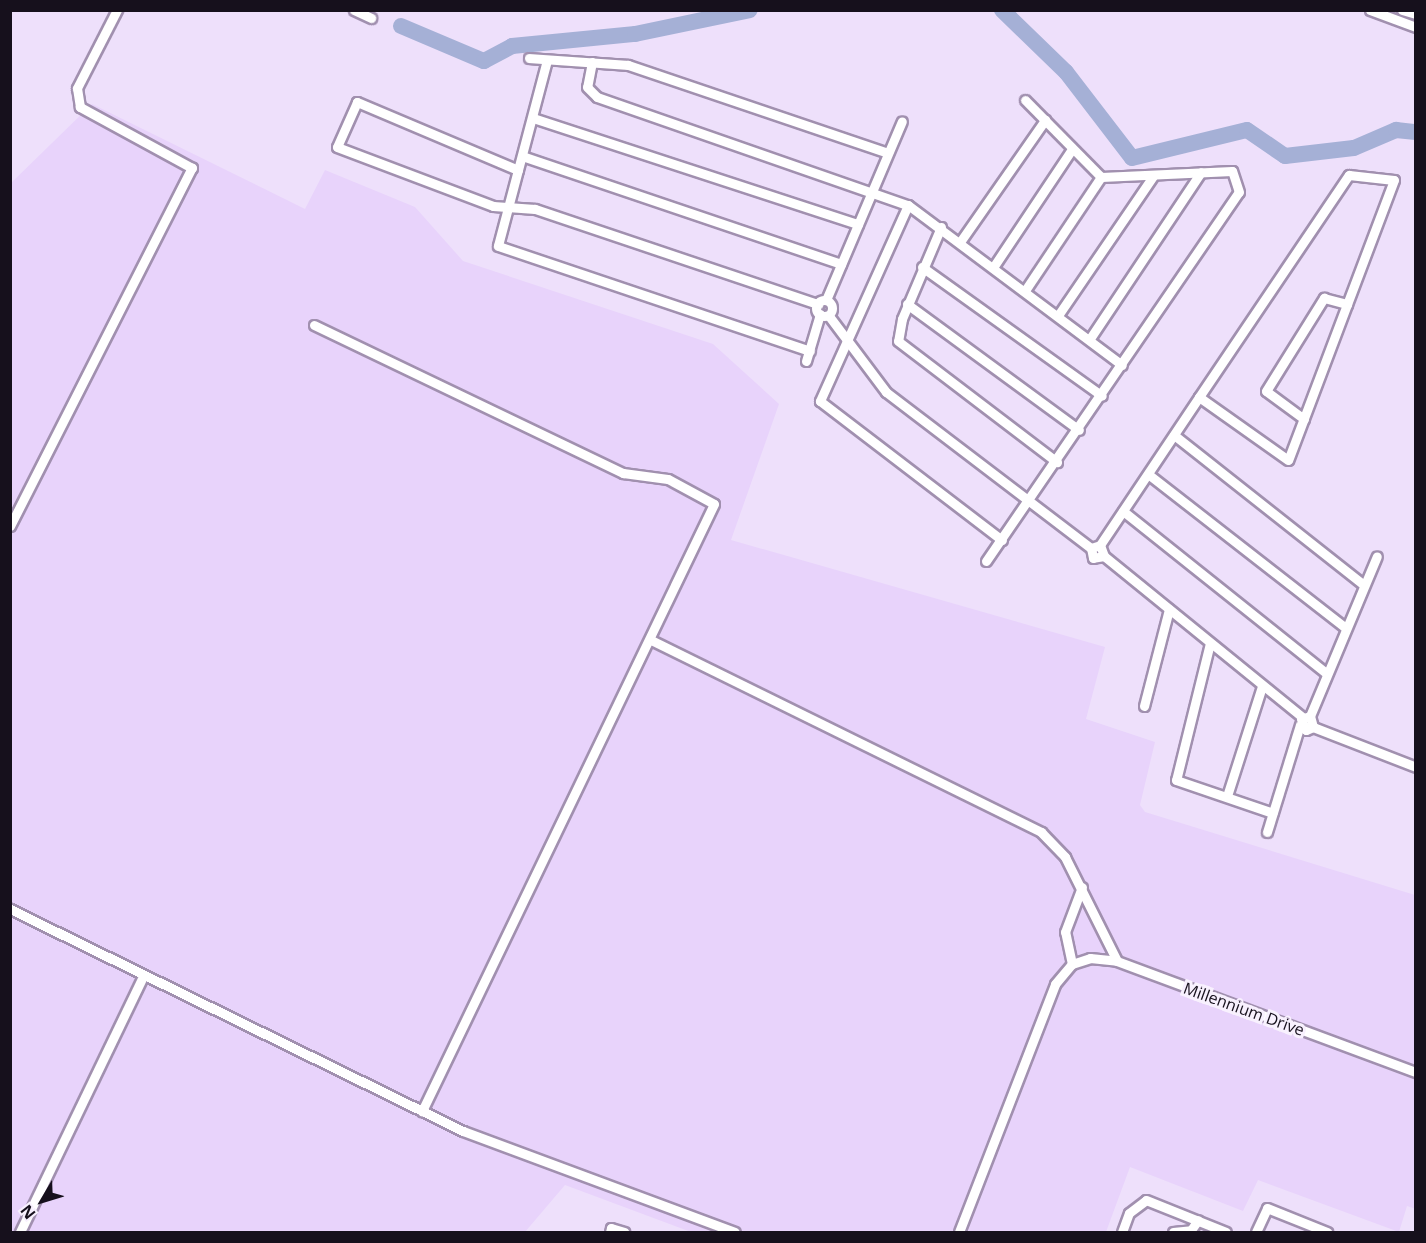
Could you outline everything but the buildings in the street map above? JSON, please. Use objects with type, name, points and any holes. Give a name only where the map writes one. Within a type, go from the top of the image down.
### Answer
[{"type":"street","points":[[10,526],[192,168],[80,107],[77,88],[117,10]]},
{"type":"street","points":[[354,10],[371,18]]},
{"type":"street","points":[[1370,10],[1416,27]]},
{"type":"street","points":[[1402,10],[1416,14]]},
{"type":"street","points":[[528,58],[628,65],[888,153]]},
{"type":"street","points":[[547,60],[498,246],[810,351]]},
{"type":"street","points":[[592,62],[587,87],[597,97],[873,189],[908,205],[1091,337],[1122,366]]},
{"type":"street","points":[[986,561],[1033,499],[1239,192],[1232,171],[1101,177],[1025,100]]},
{"type":"street","points":[[518,170],[357,102],[337,147],[493,206],[535,209],[822,302],[832,307],[825,315],[806,361]]},
{"type":"street","points":[[533,118],[858,224]]},
{"type":"street","points":[[960,242],[1045,120]]},
{"type":"street","points":[[822,302],[841,264],[902,121]]},
{"type":"street","points":[[994,266],[1072,149]]},
{"type":"street","points":[[522,156],[841,264]]},
{"type":"street","points":[[1091,337],[1201,172]]},
{"type":"street","points":[[1096,547],[1123,511],[1174,435],[1349,175],[1394,180],[1288,460],[1199,398]]},
{"type":"street","points":[[1059,314],[1153,176]]},
{"type":"street","points":[[1026,290],[1101,177]]},
{"type":"street","points":[[908,205],[820,401],[1002,540]]},
{"type":"street","points":[[941,227],[907,304],[898,341],[1057,462]]},
{"type":"street","points":[[922,267],[1102,396]]},
{"type":"street","points":[[1304,419],[1266,391],[1324,298],[1347,304]]},
{"type":"street","points":[[907,304],[1079,429]]},
{"type":"street","points":[[825,315],[886,392],[1096,547],[1104,556],[1313,727],[1416,767]]},
{"type":"street","points":[[314,325],[623,473],[668,479],[714,504],[651,640],[422,1111]]},
{"type":"street","points":[[1174,435],[1364,585]]},
{"type":"street","points":[[1148,474],[1346,628]]},
{"type":"street","points":[[1123,511],[1327,674]]},
{"type":"street","points":[[1267,832],[1304,719],[1327,674],[1377,556]]},
{"type":"street","points":[[1144,706],[1169,609]]},
{"type":"street","points":[[651,640],[1041,831],[1082,887],[1117,961]]},
{"type":"street","points":[[1210,643],[1176,780],[1273,813]]},
{"type":"street","points":[[1227,796],[1262,686]]},
{"type":"street","points":[[959,1233],[1055,984],[1072,964],[1065,932],[1082,887]]},
{"type":"street","points":[[10,909],[422,1111],[735,1233]]},
{"type":"street","name":"Millennium Drive","points":[[1072,964],[1090,958],[1117,961],[1416,1072]]},
{"type":"street","points":[[20,1233],[143,976]]},
{"type":"street","points":[[1122,1233],[1129,1213],[1146,1200],[1227,1233]]},
{"type":"street","points":[[1256,1233],[1267,1208],[1327,1233]]},
{"type":"street","points":[[1173,1233],[1191,1230],[1198,1220]]},
{"type":"street","points":[[609,1233],[611,1228],[624,1233]]},
{"type":"shaded area","points":[[92,104],[305,209],[325,170],[415,207],[463,261],[713,344],[779,404],[731,540],[1105,647],[1086,719],[1155,742],[1140,805],[1145,812],[1415,895],[1416,1209],[1407,1206],[1399,1232],[1258,1180],[1243,1211],[1130,1167],[1106,1232],[691,1232],[565,1185],[525,1232],[11,1232],[11,183]]},
{"type":"waterway","points":[[401,26],[484,61],[512,46],[635,34],[750,10]]},
{"type":"waterway","points":[[1002,10],[1066,72],[1132,158],[1247,130],[1285,156],[1354,148],[1396,130],[1416,132]]}]
